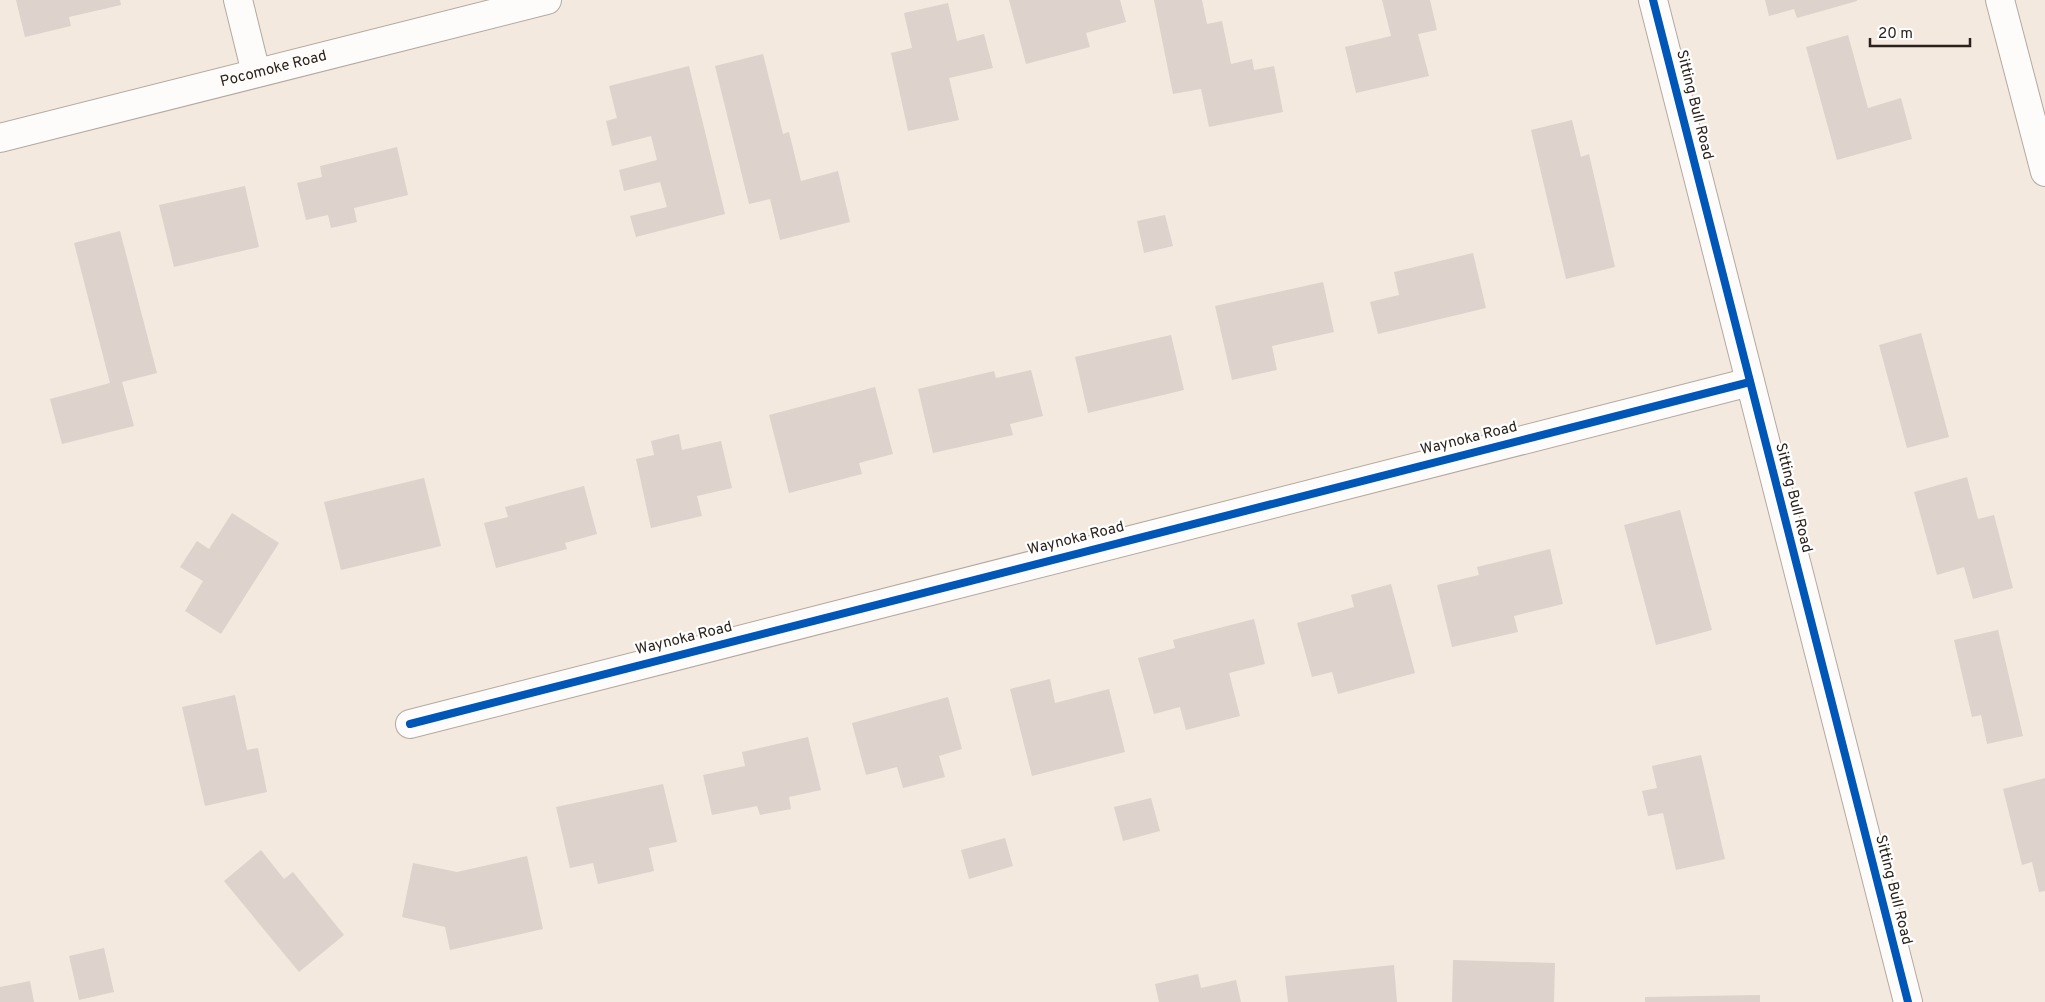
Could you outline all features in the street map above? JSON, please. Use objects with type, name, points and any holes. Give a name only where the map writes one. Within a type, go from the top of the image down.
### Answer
[{"type":"street","points":[[238,0],[256,73]]},
{"type":"street","name":"Pocomoke Road","points":[[0,138],[547,0]]},
{"type":"street","name":"Sitting Bull Road","points":[[1653,0],[1908,1002]]},
{"type":"street","points":[[2000,0],[2045,172]]},
{"type":"street","name":"Waynoka Road","points":[[410,724],[1750,382]]},
{"type":"building","points":[[16,0],[120,0],[121,5],[69,17],[71,26],[25,37]]},
{"type":"building","points":[[1009,0],[1120,0],[1126,22],[1086,33],[1090,47],[1026,64]]},
{"type":"building","points":[[1154,0],[1202,0],[1207,24],[1222,21],[1231,64],[1252,59],[1254,70],[1274,66],[1283,112],[1209,127],[1201,89],[1173,94]]},
{"type":"building","points":[[1382,0],[1430,0],[1437,30],[1418,34],[1429,76],[1356,93],[1345,47],[1391,36]]},
{"type":"building","points":[[1765,0],[1857,1],[1797,18],[1794,9],[1769,16]]},
{"type":"building","points":[[948,3],[957,41],[984,34],[993,68],[949,78],[959,120],[908,131],[891,53],[912,48],[904,13]]},
{"type":"building","points":[[1848,35],[1868,108],[1901,98],[1912,139],[1837,160],[1806,47]]},
{"type":"building","points":[[763,54],[783,134],[789,132],[801,181],[838,171],[850,222],[780,240],[770,199],[749,204],[715,66]]},
{"type":"building","points":[[689,66],[725,214],[636,237],[630,216],[667,207],[660,182],[624,191],[619,170],[657,160],[651,136],[612,146],[606,121],[617,118],[609,86]]},
{"type":"building","points":[[1572,120],[1581,157],[1589,154],[1615,267],[1566,279],[1531,130]]},
{"type":"building","points":[[397,147],[408,195],[354,208],[357,222],[331,228],[328,215],[306,220],[297,183],[322,177],[320,166]]},
{"type":"building","points":[[245,186],[259,247],[174,267],[159,205]]},
{"type":"building","points":[[1165,215],[1173,246],[1144,253],[1137,221]]},
{"type":"building","points":[[120,231],[157,373],[122,382],[134,426],[62,444],[50,399],[110,383],[74,243]]},
{"type":"building","points":[[1473,253],[1486,308],[1378,334],[1370,302],[1399,295],[1394,272]]},
{"type":"building","points":[[1323,282],[1334,332],[1272,346],[1277,370],[1232,380],[1215,306]]},
{"type":"building","points":[[1921,333],[1949,437],[1907,448],[1879,345]]},
{"type":"building","points":[[1171,335],[1184,390],[1088,413],[1075,357]]},
{"type":"building","points":[[1031,370],[1043,416],[1010,424],[1013,435],[933,453],[918,389],[994,371],[996,378]]},
{"type":"building","points":[[875,387],[893,454],[859,463],[862,474],[789,493],[769,415]]},
{"type":"building","points":[[679,434],[682,450],[721,441],[732,488],[697,496],[702,516],[651,528],[636,459],[654,455],[651,441]]},
{"type":"building","points":[[1967,477],[1978,519],[1994,515],[2013,588],[1973,599],[1964,567],[1937,575],[1914,492]]},
{"type":"building","points":[[424,478],[441,546],[341,570],[324,502]]},
{"type":"building","points":[[584,486],[597,534],[565,543],[567,549],[496,568],[484,523],[508,517],[505,507]]},
{"type":"building","points":[[1680,510],[1712,630],[1656,645],[1624,525]]},
{"type":"building","points":[[232,513],[279,543],[221,634],[185,611],[203,581],[180,567],[197,541],[209,549]]},
{"type":"building","points":[[1550,549],[1563,604],[1514,616],[1518,632],[1452,647],[1437,585],[1479,575],[1477,567]]},
{"type":"building","points":[[1391,584],[1415,673],[1338,694],[1332,672],[1312,677],[1297,623],[1354,607],[1351,595]]},
{"type":"building","points":[[1254,619],[1265,664],[1229,673],[1240,716],[1186,730],[1180,707],[1154,714],[1138,658],[1175,648],[1173,640]]},
{"type":"building","points":[[1998,630],[2023,736],[1987,744],[1981,715],[1972,717],[1954,640]]},
{"type":"building","points":[[1050,679],[1055,703],[1109,689],[1125,752],[1032,776],[1010,689]]},
{"type":"building","points":[[235,695],[247,750],[258,748],[267,792],[205,806],[182,707]]},
{"type":"building","points":[[948,697],[962,749],[939,756],[945,777],[903,788],[897,767],[866,775],[852,723]]},
{"type":"building","points":[[808,737],[821,790],[789,797],[791,809],[760,815],[757,806],[712,815],[703,775],[745,766],[742,752]]},
{"type":"building","points":[[1701,755],[1725,859],[1676,870],[1663,813],[1648,816],[1642,791],[1657,788],[1652,766]]},
{"type":"building","points":[[2045,778],[2045,891],[2039,892],[2032,862],[2022,865],[2003,789]]},
{"type":"building","points":[[663,784],[677,842],[649,848],[654,871],[598,884],[593,863],[570,868],[556,807]]},
{"type":"building","points":[[1151,798],[1160,831],[1123,841],[1114,807]]},
{"type":"building","points":[[1005,838],[1013,866],[969,879],[961,850]]},
{"type":"building","points":[[261,850],[284,879],[293,872],[344,935],[299,972],[224,881]]},
{"type":"building","points":[[527,856],[543,929],[450,950],[445,927],[402,917],[413,863],[457,872]]},
{"type":"building","points":[[104,948],[114,992],[79,1000],[69,956]]},
{"type":"building","points":[[1453,960],[1555,963],[1554,1002],[1452,1002]]},
{"type":"building","points":[[1394,965],[1397,1002],[1288,1002],[1285,976]]},
{"type":"building","points":[[1198,974],[1201,988],[1236,980],[1241,1002],[1159,1002],[1155,984]]},
{"type":"building","points":[[30,981],[34,1002],[0,1002],[0,987]]},
{"type":"building","points":[[1760,995],[1760,1002],[1645,1002],[1645,997]]},
{"type":"cycle path","points":[[1653,0],[1908,1002]]},
{"type":"cycle path","points":[[410,724],[1750,382]]}]
